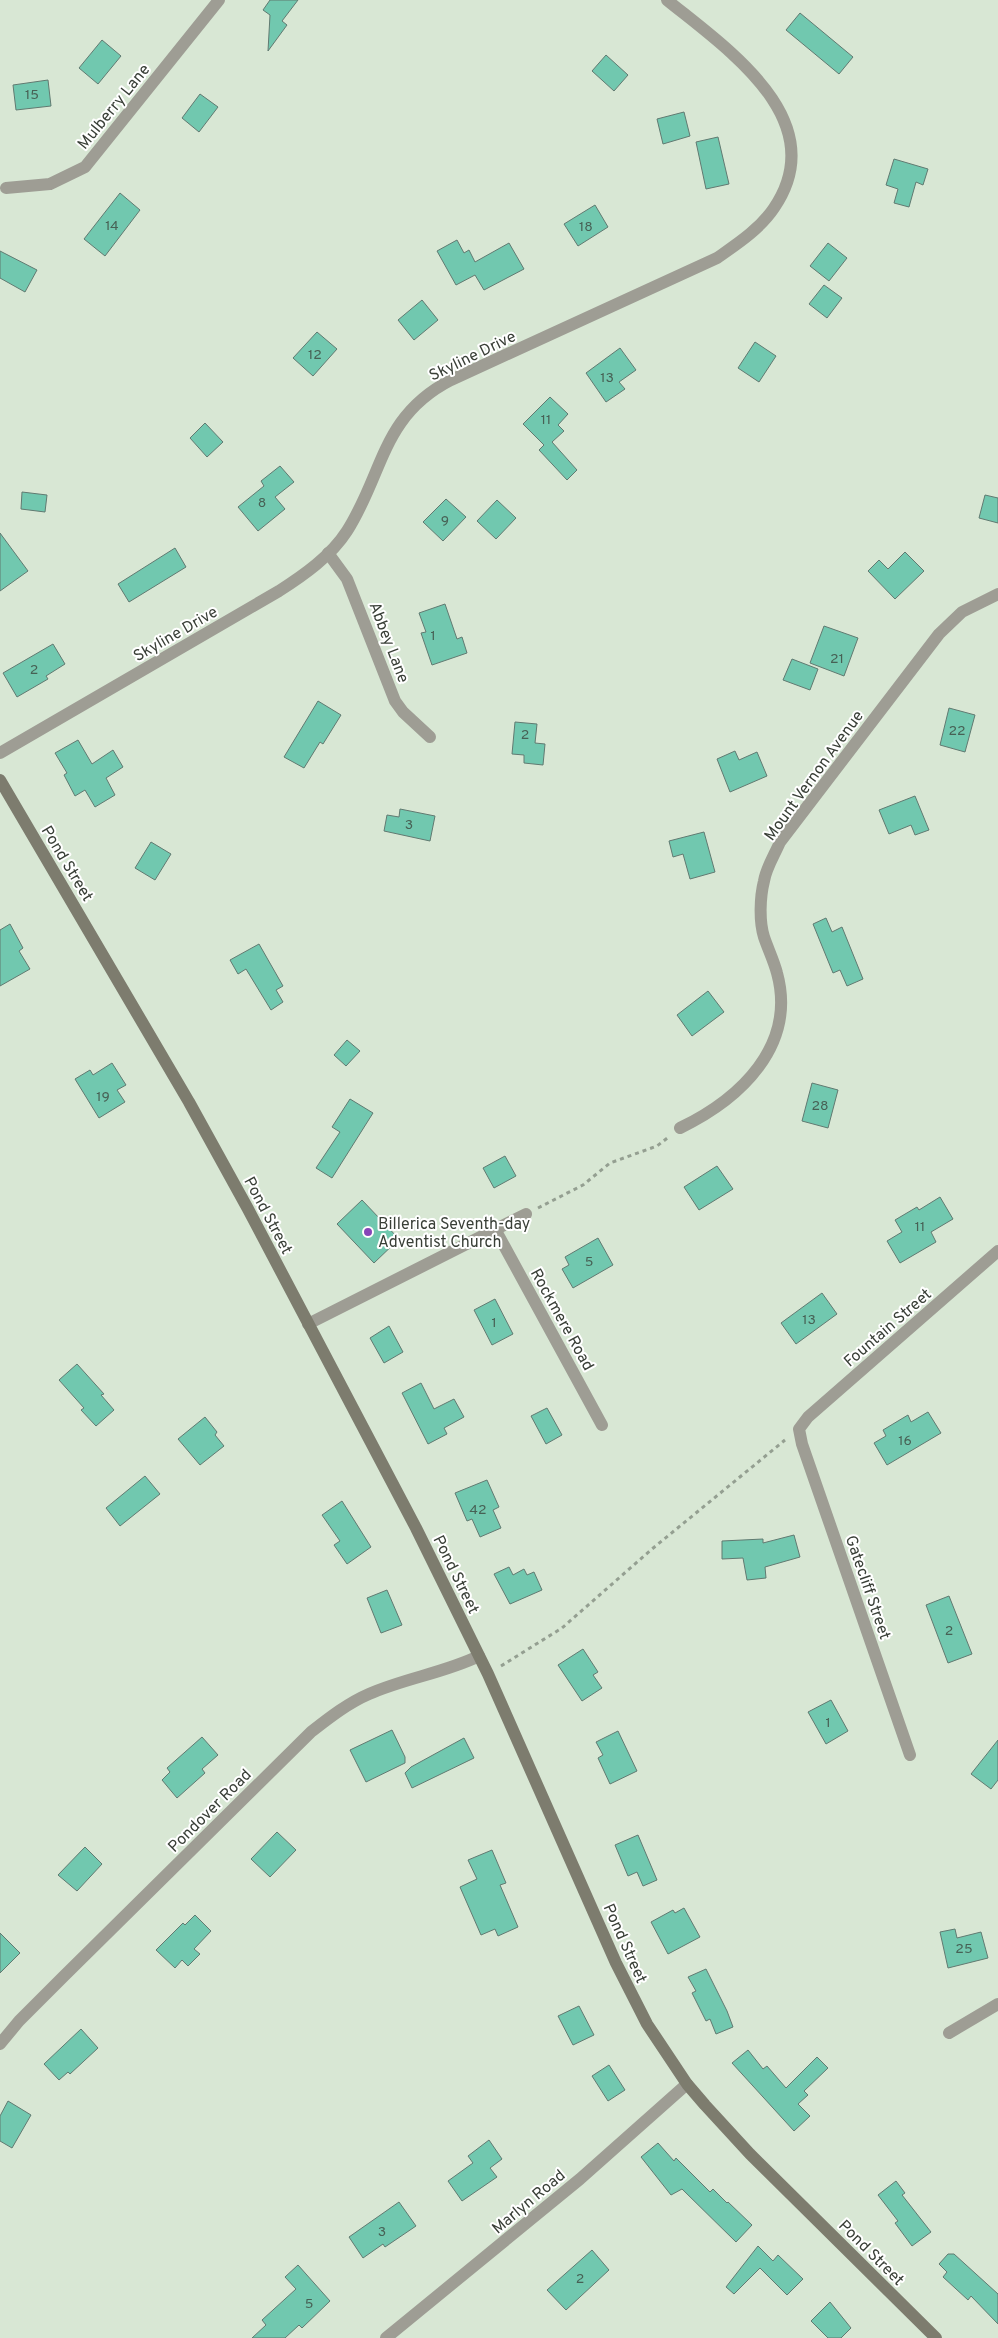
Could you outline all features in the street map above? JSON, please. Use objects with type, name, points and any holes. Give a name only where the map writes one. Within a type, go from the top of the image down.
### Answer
[{"type":"street","name":"Mulberry Lane","points":[[6,188],[50,184],[85,167],[219,0]]},
{"type":"street","name":"Skyline Drive","points":[[0,754],[300,577],[339,542],[360,510],[373,473],[393,435],[408,414],[431,392],[460,376],[717,258],[740,242],[773,210],[786,188],[792,152],[787,129],[776,106],[762,84],[740,59],[666,0]]},
{"type":"street","name":"Abbey Lane","points":[[328,553],[345,576],[395,701],[403,712],[430,737]]},
{"type":"street","name":"Mount Vernon Avenue","points":[[680,1128],[725,1102],[743,1084],[772,1048],[781,1022],[781,1003],[778,974],[764,935],[761,906],[764,879],[780,842],[939,634],[962,612],[998,594]]},
{"type":"street","name":"Pond Street","points":[[0,780],[189,1102],[416,1528],[488,1674],[616,1963],[647,2024],[686,2084],[750,2154],[936,2338]]},
{"type":"street","points":[[308,1324],[526,1214]]},
{"type":"street","name":"Rockmere Road","points":[[495,1229],[602,1425]]},
{"type":"street","name":"Fountain Street","points":[[799,1429],[808,1417],[998,1251]]},
{"type":"street","name":"Gatecliff Street","points":[[799,1429],[805,1453],[910,1755]]},
{"type":"street","name":"Pondover Road","points":[[0,2044],[63,1977],[311,1732],[350,1704],[370,1694],[453,1668],[479,1656]]},
{"type":"street","points":[[949,2033],[998,2004]]},
{"type":"street","name":"Marlyn Road","points":[[386,2338],[580,2179],[686,2084]]},
{"type":"path","points":[[526,1214],[583,1185],[610,1163],[658,1146],[680,1128]]},
{"type":"path","points":[[488,1674],[562,1628],[571,1618],[799,1429]]},
{"type":"building","points":[[270,0],[298,0],[282,21],[287,25],[268,51],[270,15],[263,10]]},
{"type":"building","points":[[800,13],[853,57],[839,74],[786,30]]},
{"type":"building","points":[[102,40],[121,56],[98,84],[79,68]]},
{"type":"building","points":[[606,55],[628,75],[614,91],[592,71]]},
{"type":"building","points":[[48,80],[51,106],[16,110],[13,85]]},
{"type":"building","points":[[200,94],[218,107],[199,132],[182,118]]},
{"type":"building","points":[[684,112],[690,136],[663,144],[657,119]]},
{"type":"building","points":[[718,137],[729,184],[706,189],[696,142]]},
{"type":"building","points":[[894,159],[928,169],[923,185],[916,182],[909,207],[894,203],[898,189],[886,185]]},
{"type":"building","points":[[120,193],[140,210],[105,256],[84,239]]},
{"type":"building","points":[[595,205],[608,227],[578,246],[564,224]]},
{"type":"building","points":[[457,240],[464,253],[469,250],[475,262],[509,243],[524,269],[484,290],[475,275],[456,285],[437,251]]},
{"type":"building","points":[[828,243],[847,258],[829,281],[810,266]]},
{"type":"building","points":[[0,251],[37,270],[25,292],[0,278]]},
{"type":"building","points":[[824,285],[842,298],[827,318],[809,304]]},
{"type":"building","points":[[422,300],[438,320],[414,340],[398,320]]},
{"type":"building","points":[[317,332],[337,349],[313,376],[293,358]]},
{"type":"building","points":[[755,342],[776,356],[759,382],[738,368]]},
{"type":"building","points":[[620,348],[636,370],[619,382],[625,389],[606,402],[586,373]]},
{"type":"building","points":[[550,397],[568,414],[558,425],[564,431],[552,442],[577,470],[567,480],[539,450],[544,445],[523,424]]},
{"type":"building","points":[[205,423],[223,442],[207,457],[190,438]]},
{"type":"building","points":[[280,466],[294,482],[275,497],[285,509],[258,531],[238,507],[264,486],[261,481]]},
{"type":"building","points":[[22,492],[47,495],[45,512],[21,509]]},
{"type":"building","points":[[985,495],[998,498],[998,523],[979,518]]},
{"type":"building","points":[[446,499],[466,517],[443,541],[423,522]]},
{"type":"building","points":[[497,500],[516,518],[496,539],[477,521]]},
{"type":"building","points":[[0,533],[28,571],[0,591]]},
{"type":"building","points":[[175,548],[186,567],[129,602],[118,584]]},
{"type":"building","points":[[905,552],[924,571],[895,599],[868,571],[879,560],[888,569]]},
{"type":"building","points":[[445,604],[457,639],[462,637],[467,653],[432,665],[421,633],[426,632],[419,613]]},
{"type":"building","points":[[824,626],[858,638],[844,676],[810,663]]},
{"type":"building","points":[[53,644],[65,664],[46,676],[48,679],[17,697],[3,673]]},
{"type":"building","points":[[792,659],[818,669],[810,690],[783,680]]},
{"type":"building","points":[[318,701],[341,715],[323,744],[320,742],[304,768],[284,757]]},
{"type":"building","points":[[949,708],[975,715],[965,752],[940,745]]},
{"type":"building","points":[[515,722],[537,724],[535,743],[545,744],[543,765],[524,763],[524,755],[512,754]]},
{"type":"building","points":[[78,740],[92,764],[113,750],[123,767],[106,778],[115,795],[95,807],[85,790],[75,796],[64,775],[67,773],[55,753]]},
{"type":"building","points":[[735,751],[739,760],[757,752],[767,776],[730,792],[717,759]]},
{"type":"building","points":[[915,796],[929,830],[915,835],[911,825],[889,834],[879,810]]},
{"type":"building","points":[[400,809],[435,816],[430,841],[384,831],[387,815],[399,817]]},
{"type":"building","points":[[704,832],[715,872],[690,879],[683,854],[673,857],[669,841]]},
{"type":"building","points":[[151,842],[171,854],[155,880],[135,868]]},
{"type":"building","points":[[826,918],[832,932],[842,927],[863,979],[847,986],[840,970],[833,973],[813,924]]},
{"type":"building","points":[[10,924],[23,948],[19,951],[30,969],[0,986],[0,930]]},
{"type":"building","points":[[259,944],[283,986],[276,990],[283,1002],[271,1010],[246,969],[238,974],[230,960]]},
{"type":"building","points":[[708,991],[724,1012],[692,1036],[677,1015]]},
{"type":"building","points":[[347,1040],[360,1051],[346,1066],[334,1055]]},
{"type":"building","points":[[112,1063],[126,1085],[117,1090],[125,1102],[99,1118],[75,1079],[90,1070],[93,1075]]},
{"type":"building","points":[[812,1083],[838,1090],[828,1128],[802,1121]]},
{"type":"building","points":[[350,1099],[373,1113],[332,1178],[316,1168],[340,1132],[332,1127]]},
{"type":"building","points":[[505,1156],[516,1176],[494,1188],[483,1168]]},
{"type":"building","points":[[717,1166],[733,1189],[699,1210],[684,1187]]},
{"type":"building","points":[[940,1197],[953,1219],[931,1232],[936,1242],[900,1263],[887,1241],[902,1232],[895,1220],[917,1207],[919,1210]]},
{"type":"building","name":"Billerica Seventh-day Adventist Church","points":[[362,1200],[399,1239],[374,1263],[337,1224]]},
{"type":"building","points":[[598,1238],[613,1265],[573,1288],[562,1269],[569,1265],[565,1257]]},
{"type":"building","points":[[822,1293],[837,1314],[796,1344],[781,1323]]},
{"type":"building","points":[[495,1299],[513,1334],[492,1345],[474,1310]]},
{"type":"building","points":[[389,1326],[403,1352],[384,1363],[370,1338]]},
{"type":"building","points":[[77,1364],[104,1394],[101,1395],[114,1410],[96,1426],[81,1410],[84,1408],[59,1380]]},
{"type":"building","points":[[421,1383],[434,1409],[454,1399],[464,1417],[444,1428],[447,1434],[428,1444],[402,1393]]},
{"type":"building","points":[[547,1408],[562,1435],[546,1444],[531,1416]]},
{"type":"building","points":[[928,1412],[941,1433],[887,1465],[874,1443],[886,1436],[883,1430],[908,1415],[911,1422]]},
{"type":"building","points":[[205,1417],[217,1432],[215,1435],[224,1446],[200,1465],[178,1439]]},
{"type":"building","points":[[145,1476],[160,1494],[120,1526],[106,1508]]},
{"type":"building","points":[[487,1480],[499,1507],[493,1510],[501,1528],[480,1537],[472,1519],[467,1521],[455,1493]]},
{"type":"building","points":[[342,1501],[371,1547],[347,1564],[334,1545],[340,1541],[322,1515]]},
{"type":"building","points":[[794,1535],[800,1557],[765,1567],[766,1578],[747,1580],[743,1558],[722,1559],[722,1541],[763,1539],[763,1543]]},
{"type":"building","points":[[509,1567],[513,1575],[524,1569],[527,1575],[534,1572],[542,1590],[510,1604],[494,1574]]},
{"type":"building","points":[[387,1590],[402,1625],[381,1633],[367,1598]]},
{"type":"building","points":[[949,1596],[972,1654],[948,1663],[926,1605]]},
{"type":"building","points":[[583,1649],[598,1672],[593,1675],[602,1688],[582,1701],[558,1665]]},
{"type":"building","points":[[831,1700],[848,1731],[826,1744],[808,1712]]},
{"type":"building","points":[[392,1730],[405,1757],[405,1763],[366,1782],[350,1750]]},
{"type":"building","points":[[618,1731],[637,1771],[610,1784],[598,1758],[603,1755],[596,1742]]},
{"type":"building","points":[[202,1737],[218,1755],[202,1769],[205,1773],[177,1798],[162,1780],[170,1772],[167,1768]]},
{"type":"building","points":[[464,1738],[474,1758],[412,1788],[405,1773],[411,1767]]},
{"type":"building","points":[[998,1740],[998,1780],[991,1789],[971,1774]]},
{"type":"building","points":[[277,1832],[296,1850],[270,1877],[251,1859]]},
{"type":"building","points":[[638,1835],[657,1880],[643,1886],[637,1872],[628,1876],[615,1845]]},
{"type":"building","points":[[85,1847],[102,1864],[77,1891],[58,1875]]},
{"type":"building","points":[[492,1850],[506,1883],[500,1885],[518,1927],[498,1936],[495,1929],[481,1935],[460,1887],[477,1879],[468,1860]]},
{"type":"building","points":[[684,1908],[700,1937],[668,1954],[651,1922],[673,1910],[675,1913]]},
{"type":"building","points":[[195,1915],[211,1931],[194,1949],[200,1954],[188,1966],[182,1960],[175,1968],[156,1950],[183,1923],[185,1925]]},
{"type":"building","points":[[955,1929],[957,1938],[981,1932],[988,1958],[948,1968],[940,1932]]},
{"type":"building","points":[[0,1933],[20,1953],[0,1973]]},
{"type":"building","points":[[706,1969],[733,2027],[716,2034],[710,2019],[706,2021],[692,1993],[696,1991],[688,1977]]},
{"type":"building","points":[[579,2006],[594,2035],[573,2045],[558,2016]]},
{"type":"building","points":[[81,2029],[98,2048],[70,2074],[68,2072],[59,2080],[44,2064]]},
{"type":"building","points":[[748,2050],[763,2069],[767,2066],[786,2088],[817,2057],[828,2068],[804,2091],[808,2095],[798,2104],[810,2116],[794,2131],[732,2063]]},
{"type":"building","points":[[609,2065],[625,2090],[608,2101],[592,2076]]},
{"type":"building","points":[[8,2101],[31,2115],[12,2148],[0,2141],[0,2116]]},
{"type":"building","points":[[489,2140],[502,2159],[490,2168],[497,2177],[462,2201],[448,2181],[473,2163],[468,2156]]},
{"type":"building","points":[[658,2143],[674,2161],[676,2158],[710,2192],[713,2189],[752,2225],[736,2242],[682,2189],[671,2195],[641,2157]]},
{"type":"building","points":[[896,2181],[905,2193],[902,2195],[931,2232],[912,2246],[895,2223],[898,2221],[878,2195]]},
{"type":"building","points":[[399,2202],[416,2226],[385,2247],[383,2244],[363,2258],[349,2237]]},
{"type":"building","points":[[758,2246],[773,2261],[778,2255],[803,2279],[787,2295],[760,2268],[734,2294],[726,2287]]},
{"type":"building","points":[[592,2250],[609,2270],[566,2310],[547,2290]]},
{"type":"building","points":[[948,2254],[954,2254],[998,2294],[998,2324],[971,2296],[968,2300],[943,2277],[947,2272],[939,2264]]},
{"type":"building","points":[[298,2265],[330,2301],[302,2328],[299,2325],[285,2338],[252,2338],[266,2325],[262,2320],[296,2289],[285,2277]]},
{"type":"building","points":[[830,2302],[851,2328],[841,2338],[828,2338],[811,2321]]},
{"type":"place","name":"Billerica Seventh-day Adventist Church","points":[[368,1232]]}]
